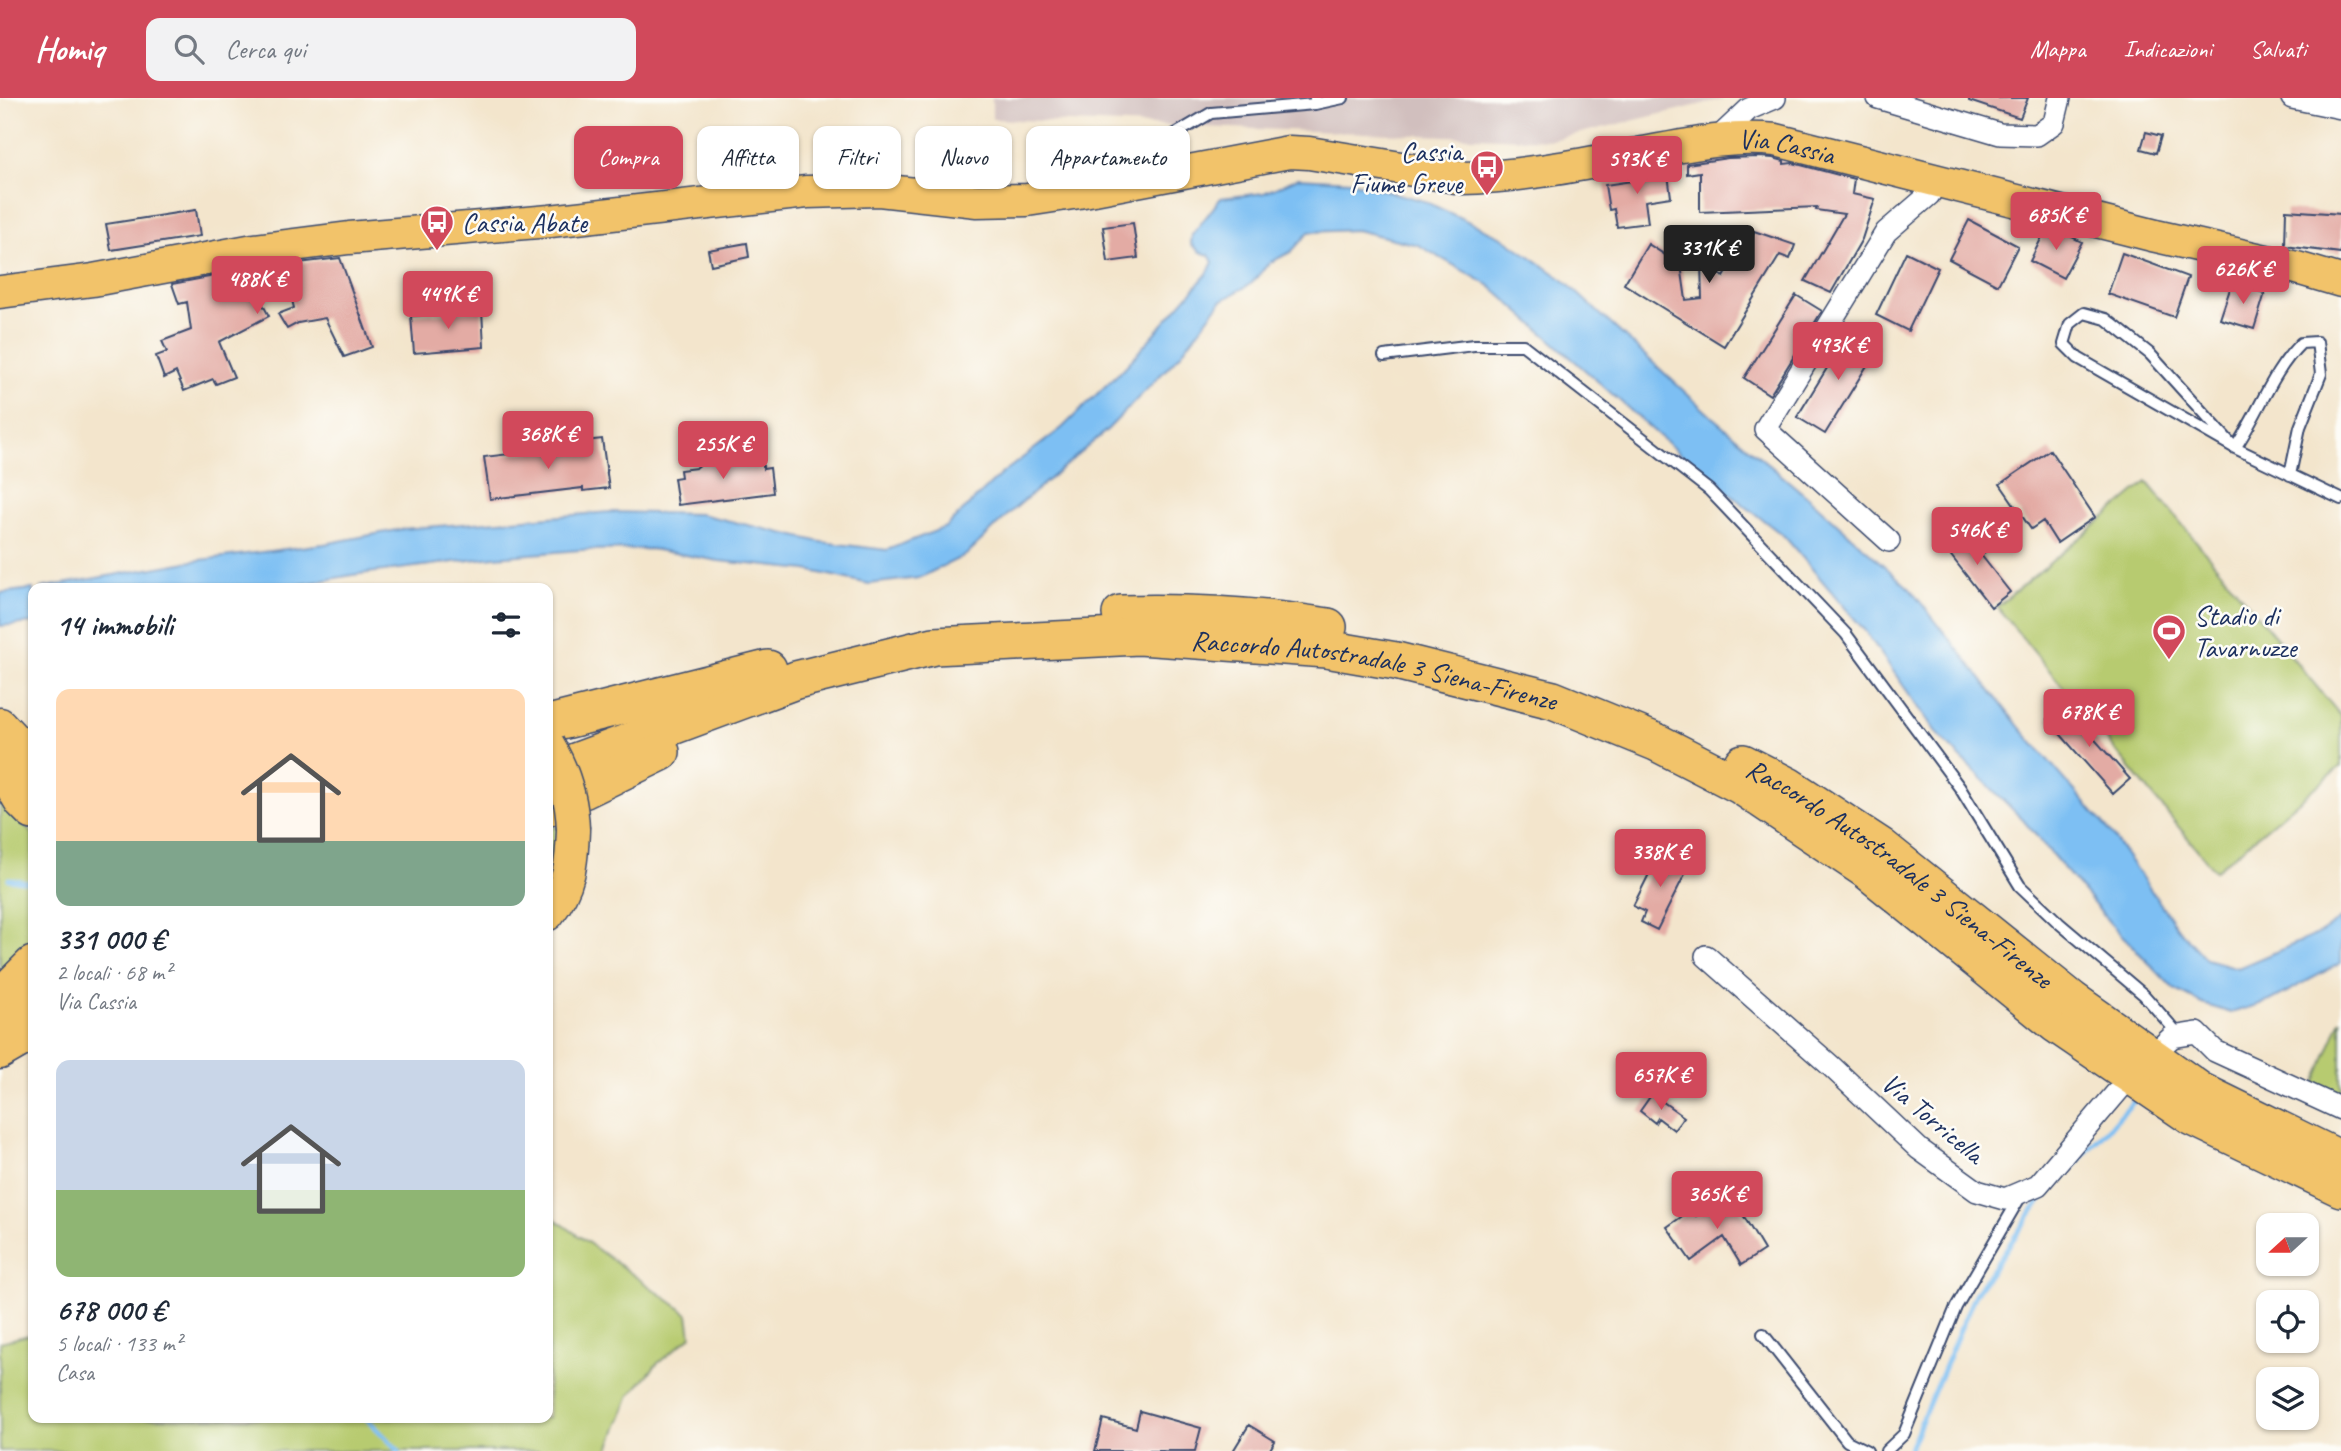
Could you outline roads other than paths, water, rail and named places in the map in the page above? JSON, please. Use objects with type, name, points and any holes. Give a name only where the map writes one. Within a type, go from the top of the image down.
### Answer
[{"type":"highway","name":"Raccordo Autostradale 3 Siena-Firenze","points":[[934,646],[953,636],[985,627],[1045,617],[1178,612],[1251,617],[1396,638],[1512,667],[1593,695],[1681,731],[1788,786],[1881,847],[2071,1000],[2200,1091],[2341,1160]]},
{"type":"highway","name":"Raccordo Autostradale 3 Siena-Firenze","points":[[562,780],[796,680],[934,646],[1139,636],[1326,649],[1396,661],[1553,700],[1656,742],[1740,785],[1868,871],[2056,1024],[2191,1116],[2341,1188]]},
{"type":"highway","points":[[0,762],[28,806]]},
{"type":"highway","points":[[0,998],[28,970]]},
{"type":"highway","points":[[0,1034],[28,1013]]},
{"type":"main road","name":"Via Cassia","points":[[1190,171],[1289,152],[1462,178],[1486,178],[1548,170],[1716,140],[1776,140],[2341,281]]},
{"type":"main road","name":"Via Cassia","points":[[0,292],[93,281],[243,252],[335,240],[551,221],[807,192],[879,190],[1002,202],[1094,189]]},
{"type":"main road","name":"Via Cassia","points":[[0,307],[93,281]]},
{"type":"main road","points":[[0,724],[28,754]]},
{"type":"main road","points":[[553,907],[560,898],[572,864],[562,780]]},
{"type":"main road","points":[[0,1054],[28,1037]]},
{"type":"street","points":[[1716,140],[1749,108],[1776,98]]},
{"type":"street","points":[[1878,98],[2000,134],[2036,135],[2054,123],[2060,98]]},
{"type":"street","points":[[2292,98],[2341,108]]},
{"type":"street","points":[[1889,541],[1765,429],[1886,232],[1929,195],[1938,180]]},
{"type":"street","name":"Via Torricella","points":[[1706,956],[1832,1067],[1919,1149],[1977,1191],[2005,1199],[2024,1191]]},
{"type":"street","points":[[2161,1047],[2172,1037],[2197,1033],[2215,1051],[2341,1109]]},
{"type":"street","points":[[2024,1191],[2038,1185],[2123,1085]]},
{"type":"lane","points":[[1189,126],[1211,113],[1343,98]]},
{"type":"lane","points":[[2235,448],[2150,354],[2106,318],[2084,313],[2070,324],[2064,344],[2078,358],[2235,448],[2341,499]]},
{"type":"lane","points":[[2235,448],[2253,421],[2284,360],[2301,343],[2317,342],[2321,374],[2300,427],[2290,475]]},
{"type":"lane","points":[[1384,356],[1474,345],[1523,345],[1709,489],[1846,634],[1960,788],[2020,886],[2144,995],[2180,1036]]},
{"type":"lane","points":[[1886,1451],[1904,1434],[1956,1307],[2024,1191]]},
{"type":"lane","points":[[1763,1334],[1847,1441],[1867,1451]]},
{"type":"water","points":[[1298,178],[1350,181],[1424,201],[1502,237],[1561,278],[1711,416],[1811,500],[1910,589],[2021,729],[2107,828],[2177,927],[2206,959],[2238,968],[2318,934],[2341,919],[2341,963],[2270,1001],[2231,1013],[2203,1004],[2174,989],[2110,923],[2023,820],[1938,735],[1865,631],[1785,537],[1691,464],[1490,286],[1418,245],[1356,230],[1309,232],[1291,252],[1269,263],[1252,283],[1221,301],[1180,355],[1107,430],[1013,510],[966,555],[919,578],[869,584],[807,570],[719,561],[651,549],[580,550],[494,557],[310,583],[68,583],[193,561],[324,544],[402,529],[610,512],[700,514],[821,542],[887,550],[946,527],[1000,475],[1062,428],[1128,364],[1207,274],[1213,262],[1209,255],[1200,252],[1191,244],[1192,235],[1221,198],[1264,193]]},
{"type":"water","points":[[28,590],[28,623],[0,626],[0,593]]},
{"type":"waterway","points":[[9,879],[28,882]]},
{"type":"waterway","points":[[1909,1451],[1975,1294],[2039,1202],[2137,1098]]},
{"type":"waterway","points":[[371,1423],[399,1451]]},
{"type":"place","name":"Cassia Fiume Greve","points":[[1487,197]]},
{"type":"place","name":"Cassia Abate","points":[[437,252]]},
{"type":"place","name":"Stadio di Tavarnuzze","points":[[2169,661]]}]
